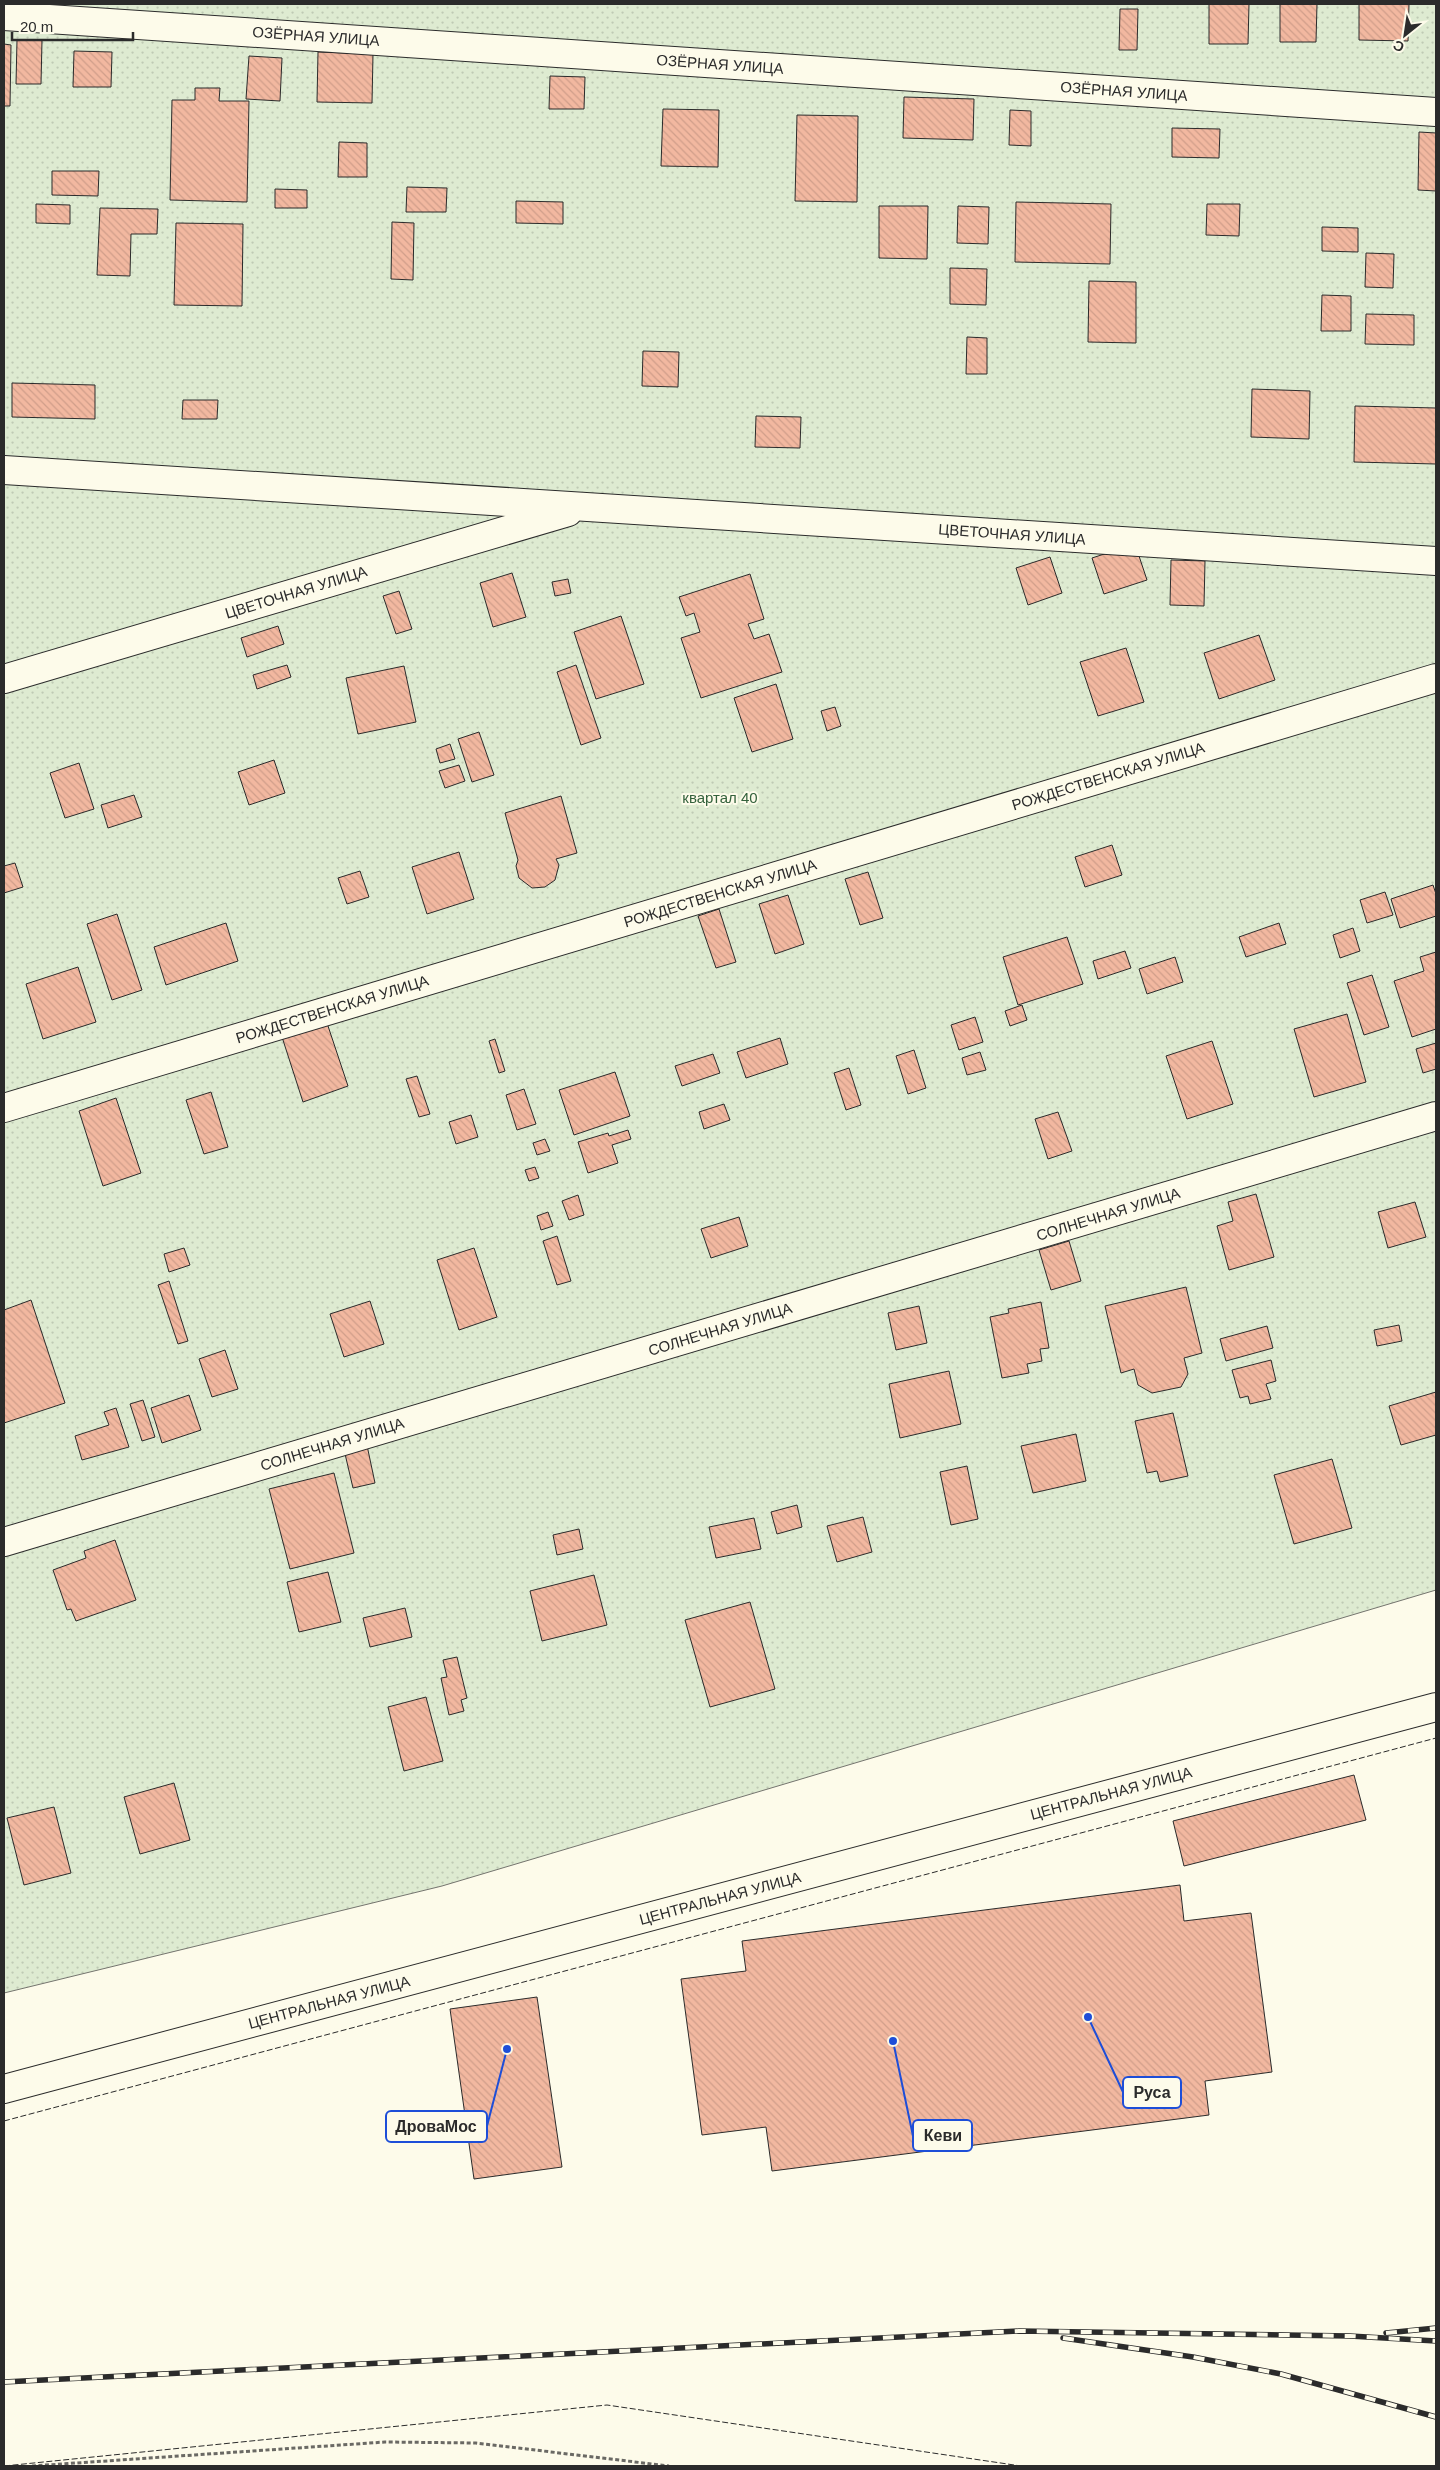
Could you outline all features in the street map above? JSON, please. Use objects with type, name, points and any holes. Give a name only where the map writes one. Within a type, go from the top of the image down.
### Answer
[{"type":"street","name":"ОЗЁРНАЯ УЛИЦА","points":[[4,16],[1436,112]]},
{"type":"street","name":"ЦВЕТОЧНАЯ УЛИЦА","points":[[4,470],[1436,561]]},
{"type":"street","name":"ЦВЕТОЧНАЯ УЛИЦА","points":[[4,679],[587,506]]},
{"type":"street","name":"РОЖДЕСТВЕНСКАЯ УЛИЦА","points":[[4,1108],[1436,678]]},
{"type":"street","name":"СОЛНЕЧНАЯ УЛИЦА","points":[[4,1542],[1436,1116]]},
{"type":"street","name":"ЦЕНТРАЛЬНАЯ УЛИЦА","points":[[4,2089],[1436,1707]]},
{"type":"path","points":[[32,2466],[385,2442],[476,2443],[669,2466]]},
{"type":"green space","name":"квартал 40","points":[[4,4],[1436,4],[1436,1590],[442,1886],[4,1993]]},
{"type":"building","points":[[1209,4],[1249,4],[1248,44],[1209,44]]},
{"type":"building","points":[[1280,4],[1317,4],[1316,42],[1280,42]]},
{"type":"building","points":[[1359,4],[1409,4],[1408,41],[1359,40]]},
{"type":"building","points":[[1120,9],[1138,9],[1137,50],[1119,50]]},
{"type":"building","points":[[17,40],[42,40],[41,84],[16,84]]},
{"type":"building","points":[[4,44],[11,45],[10,106],[4,106]]},
{"type":"building","points":[[74,51],[112,52],[111,87],[73,87]]},
{"type":"building","points":[[318,52],[373,54],[372,103],[317,102]]},
{"type":"building","points":[[249,56],[282,58],[280,101],[246,99]]},
{"type":"building","points":[[550,76],[585,77],[584,109],[549,109]]},
{"type":"building","points":[[195,88],[220,88],[219,101],[249,101],[247,202],[170,200],[172,100],[195,100]]},
{"type":"building","points":[[904,97],[974,99],[973,140],[903,138]]},
{"type":"building","points":[[663,109],[719,110],[718,167],[661,166]]},
{"type":"building","points":[[1010,110],[1031,111],[1031,146],[1009,145]]},
{"type":"building","points":[[797,115],[858,116],[857,202],[795,201]]},
{"type":"building","points":[[1172,128],[1220,129],[1219,158],[1172,157]]},
{"type":"building","points":[[1419,132],[1436,133],[1436,191],[1418,190]]},
{"type":"building","points":[[339,142],[367,143],[367,177],[338,177]]},
{"type":"building","points":[[52,171],[99,171],[98,196],[52,195]]},
{"type":"building","points":[[407,187],[447,188],[446,212],[406,212]]},
{"type":"building","points":[[275,189],[307,190],[307,208],[275,208]]},
{"type":"building","points":[[516,201],[563,202],[563,224],[516,223]]},
{"type":"building","points":[[1016,202],[1111,204],[1110,264],[1015,262]]},
{"type":"building","points":[[36,204],[70,205],[70,224],[36,223]]},
{"type":"building","points":[[1207,204],[1240,204],[1239,236],[1206,235]]},
{"type":"building","points":[[879,206],[928,206],[927,259],[879,258]]},
{"type":"building","points":[[958,206],[989,207],[988,244],[957,243]]},
{"type":"building","points":[[100,208],[158,209],[157,234],[131,234],[130,276],[97,275]]},
{"type":"building","points":[[392,222],[414,223],[413,280],[391,279]]},
{"type":"building","points":[[176,223],[243,224],[242,306],[174,305]]},
{"type":"building","points":[[1322,227],[1358,228],[1358,252],[1322,251]]},
{"type":"building","points":[[1366,253],[1394,254],[1393,288],[1365,287]]},
{"type":"building","points":[[950,268],[987,269],[986,305],[950,304]]},
{"type":"building","points":[[1089,281],[1136,282],[1136,343],[1088,342]]},
{"type":"building","points":[[1322,295],[1351,296],[1351,331],[1321,331]]},
{"type":"building","points":[[1366,314],[1414,315],[1414,345],[1365,344]]},
{"type":"building","points":[[967,337],[987,338],[987,374],[966,374]]},
{"type":"building","points":[[643,351],[679,352],[678,387],[642,386]]},
{"type":"building","points":[[12,383],[95,385],[95,419],[12,417]]},
{"type":"building","points":[[1252,389],[1310,391],[1309,439],[1251,437]]},
{"type":"building","points":[[183,400],[218,400],[217,419],[182,419]]},
{"type":"building","points":[[1355,406],[1436,408],[1436,464],[1354,462]]},
{"type":"building","points":[[756,416],[801,417],[800,448],[755,447]]},
{"type":"building","points":[[1135,544],[1147,580],[1104,594],[1092,558]]},
{"type":"building","points":[[1050,557],[1062,593],[1028,605],[1016,568]]},
{"type":"building","points":[[1171,560],[1205,561],[1204,606],[1170,605]]},
{"type":"building","points":[[512,573],[526,617],[493,627],[480,583]]},
{"type":"building","points":[[750,574],[764,619],[748,624],[754,639],[769,634],[782,672],[701,698],[681,638],[700,632],[694,613],[686,616],[679,597]]},
{"type":"building","points":[[568,579],[571,593],[555,596],[552,582]]},
{"type":"building","points":[[399,591],[412,629],[396,634],[383,596]]},
{"type":"building","points":[[621,616],[644,684],[596,699],[574,632]]},
{"type":"building","points":[[278,626],[284,644],[247,657],[241,638]]},
{"type":"building","points":[[1259,635],[1275,680],[1219,699],[1204,653]]},
{"type":"building","points":[[1126,648],[1144,702],[1098,716],[1080,662]]},
{"type":"building","points":[[287,665],[291,677],[257,689],[253,675]]},
{"type":"building","points":[[576,665],[601,738],[581,745],[557,672]]},
{"type":"building","points":[[404,666],[416,722],[358,734],[346,678]]},
{"type":"building","points":[[776,684],[793,739],[752,752],[734,698]]},
{"type":"building","points":[[835,707],[841,726],[827,731],[821,711]]},
{"type":"building","points":[[479,732],[494,775],[472,782],[458,739]]},
{"type":"building","points":[[450,744],[455,759],[440,763],[436,749]]},
{"type":"building","points":[[274,760],[285,793],[249,805],[238,772]]},
{"type":"building","points":[[79,763],[94,809],[65,818],[50,773]]},
{"type":"building","points":[[459,765],[465,781],[445,788],[439,771]]},
{"type":"building","points":[[134,795],[142,817],[108,828],[101,805]]},
{"type":"building","points":[[561,796],[577,853],[556,859],[559,865],[555,880],[545,887],[532,888],[519,878],[516,866],[518,860],[505,813]]},
{"type":"building","points":[[1112,845],[1122,875],[1085,887],[1075,857]]},
{"type":"building","points":[[459,852],[474,899],[427,914],[412,867]]},
{"type":"building","points":[[15,863],[23,887],[4,893],[4,866]]},
{"type":"building","points":[[360,871],[369,897],[347,904],[338,878]]},
{"type":"building","points":[[868,872],[883,918],[860,925],[845,879]]},
{"type":"building","points":[[1433,885],[1436,894],[1436,916],[1400,928],[1391,899]]},
{"type":"building","points":[[1385,892],[1393,915],[1367,923],[1360,900]]},
{"type":"building","points":[[788,895],[804,944],[775,954],[759,904]]},
{"type":"building","points":[[719,909],[736,962],[716,968],[698,916]]},
{"type":"building","points":[[117,914],[142,990],[112,1000],[87,924]]},
{"type":"building","points":[[226,923],[238,961],[166,985],[154,947]]},
{"type":"building","points":[[1279,923],[1286,944],[1246,957],[1239,937]]},
{"type":"building","points":[[1353,928],[1360,951],[1340,958],[1333,935]]},
{"type":"building","points":[[1067,937],[1083,984],[1018,1005],[1003,957]]},
{"type":"building","points":[[1125,951],[1131,968],[1098,979],[1093,961]]},
{"type":"building","points":[[1436,952],[1436,1029],[1412,1037],[1394,981],[1424,971],[1420,957]]},
{"type":"building","points":[[1175,957],[1183,982],[1147,994],[1139,969]]},
{"type":"building","points":[[78,967],[96,1022],[43,1039],[26,984]]},
{"type":"building","points":[[1372,975],[1389,1027],[1364,1035],[1347,983]]},
{"type":"building","points":[[1022,1005],[1027,1020],[1010,1026],[1005,1011]]},
{"type":"building","points":[[1347,1014],[1366,1082],[1314,1097],[1294,1029]]},
{"type":"building","points":[[975,1017],[983,1042],[959,1050],[951,1025]]},
{"type":"building","points":[[327,1023],[348,1086],[303,1102],[282,1037]]},
{"type":"building","points":[[780,1038],[788,1064],[746,1078],[737,1052]]},
{"type":"building","points":[[495,1039],[505,1071],[499,1073],[489,1041]]},
{"type":"building","points":[[1212,1041],[1233,1104],[1187,1119],[1166,1056]]},
{"type":"building","points":[[1436,1043],[1436,1069],[1423,1073],[1416,1049]]},
{"type":"building","points":[[914,1050],[926,1088],[908,1094],[896,1056]]},
{"type":"building","points":[[980,1052],[986,1070],[967,1075],[962,1058]]},
{"type":"building","points":[[713,1054],[720,1073],[682,1086],[675,1066]]},
{"type":"building","points":[[849,1068],[861,1105],[846,1110],[834,1073]]},
{"type":"building","points":[[615,1072],[630,1116],[574,1135],[559,1090]]},
{"type":"building","points":[[417,1076],[430,1114],[419,1117],[406,1079]]},
{"type":"building","points":[[524,1089],[536,1124],[517,1130],[506,1095]]},
{"type":"building","points":[[211,1092],[228,1147],[204,1154],[186,1100]]},
{"type":"building","points":[[116,1098],[141,1173],[103,1186],[79,1111]]},
{"type":"building","points":[[724,1104],[730,1120],[704,1129],[699,1112]]},
{"type":"building","points":[[1058,1112],[1072,1151],[1048,1159],[1035,1119]]},
{"type":"building","points":[[471,1115],[478,1137],[456,1144],[449,1122]]},
{"type":"building","points":[[628,1130],[631,1139],[612,1145],[618,1163],[588,1173],[578,1142],[608,1133],[609,1136]]},
{"type":"building","points":[[545,1139],[550,1151],[537,1155],[533,1143]]},
{"type":"building","points":[[535,1167],[539,1178],[529,1181],[525,1170]]},
{"type":"building","points":[[1256,1194],[1274,1257],[1229,1270],[1217,1226],[1233,1221],[1228,1202]]},
{"type":"building","points":[[578,1195],[584,1215],[569,1220],[562,1201]]},
{"type":"building","points":[[1415,1202],[1426,1237],[1388,1248],[1378,1212]]},
{"type":"building","points":[[548,1212],[553,1226],[541,1230],[537,1216]]},
{"type":"building","points":[[739,1217],[748,1246],[711,1258],[701,1229]]},
{"type":"building","points":[[557,1236],[571,1281],[557,1285],[543,1241]]},
{"type":"building","points":[[1069,1241],[1081,1281],[1051,1290],[1039,1250]]},
{"type":"building","points":[[184,1248],[190,1265],[169,1272],[164,1254]]},
{"type":"building","points":[[474,1248],[497,1317],[459,1330],[437,1260]]},
{"type":"building","points":[[169,1281],[188,1341],[178,1344],[158,1285]]},
{"type":"building","points":[[1186,1287],[1202,1353],[1184,1358],[1188,1374],[1181,1387],[1152,1393],[1138,1385],[1134,1369],[1121,1373],[1105,1306]]},
{"type":"building","points":[[31,1300],[65,1403],[4,1423],[4,1310]]},
{"type":"building","points":[[370,1301],[384,1344],[344,1357],[330,1314]]},
{"type":"building","points":[[1041,1302],[1049,1348],[1040,1349],[1042,1361],[1027,1364],[1029,1373],[1002,1378],[990,1317],[1009,1313],[1008,1309]]},
{"type":"building","points":[[919,1306],[927,1343],[896,1350],[888,1313]]},
{"type":"building","points":[[1399,1325],[1402,1341],[1377,1346],[1374,1330]]},
{"type":"building","points":[[1267,1326],[1273,1348],[1226,1361],[1220,1339]]},
{"type":"building","points":[[225,1350],[238,1389],[212,1397],[199,1359]]},
{"type":"building","points":[[1271,1360],[1276,1381],[1266,1384],[1271,1399],[1250,1404],[1248,1396],[1240,1398],[1232,1370]]},
{"type":"building","points":[[949,1371],[961,1424],[900,1438],[889,1384]]},
{"type":"building","points":[[1436,1392],[1436,1435],[1401,1445],[1389,1406]]},
{"type":"building","points":[[189,1395],[201,1430],[162,1443],[151,1408]]},
{"type":"building","points":[[143,1400],[155,1437],[142,1441],[130,1404]]},
{"type":"building","points":[[116,1408],[129,1447],[82,1460],[75,1436],[109,1425],[104,1412]]},
{"type":"building","points":[[1173,1413],[1188,1476],[1160,1482],[1157,1471],[1147,1473],[1135,1421]]},
{"type":"building","points":[[1076,1434],[1086,1481],[1033,1493],[1021,1446]]},
{"type":"building","points":[[365,1436],[375,1483],[353,1488],[342,1441]]},
{"type":"building","points":[[1332,1459],[1352,1528],[1294,1544],[1274,1475]]},
{"type":"building","points":[[967,1466],[978,1519],[951,1525],[940,1472]]},
{"type":"building","points":[[334,1473],[354,1553],[290,1569],[269,1489]]},
{"type":"building","points":[[797,1505],[802,1527],[777,1534],[771,1512]]},
{"type":"building","points":[[863,1517],[872,1552],[837,1562],[827,1526]]},
{"type":"building","points":[[754,1518],[761,1549],[716,1558],[709,1527]]},
{"type":"building","points":[[579,1529],[583,1549],[557,1555],[553,1535]]},
{"type":"building","points":[[115,1540],[136,1600],[76,1621],[71,1609],[67,1610],[53,1570],[86,1558],[84,1551]]},
{"type":"building","points":[[328,1572],[341,1622],[299,1632],[287,1582]]},
{"type":"building","points":[[594,1575],[607,1625],[542,1641],[530,1591]]},
{"type":"building","points":[[750,1602],[775,1689],[710,1707],[685,1620]]},
{"type":"building","points":[[405,1608],[412,1637],[370,1647],[363,1618]]},
{"type":"building","points":[[457,1657],[467,1698],[461,1700],[464,1711],[449,1715],[441,1678],[447,1677],[443,1660]]},
{"type":"building","points":[[426,1697],[443,1761],[404,1771],[388,1707]]},
{"type":"building","points":[[1354,1775],[1366,1820],[1184,1866],[1173,1821]]},
{"type":"building","points":[[174,1783],[190,1840],[140,1854],[124,1797]]},
{"type":"building","points":[[54,1807],[71,1873],[24,1885],[7,1818]]},
{"type":"building","points":[[1180,1885],[1184,1921],[1251,1913],[1272,2072],[1205,2081],[1209,2115],[772,2171],[766,2127],[702,2135],[681,1979],[746,1971],[742,1941]]},
{"type":"building","points":[[537,1997],[562,2167],[474,2179],[450,2009]]},
{"type":"railway","points":[[1386,2333],[1436,2328]]},
{"type":"railway","points":[[4,2382],[1019,2331],[1350,2336],[1436,2341]]},
{"type":"railway","points":[[1063,2338],[1193,2357],[1281,2374],[1436,2417]]},
{"type":"fence","points":[[4,2121],[1436,1738]]},
{"type":"fence","points":[[4,2466],[607,2405],[1021,2466]]},
{"type":"place","name":"Руса","points":[[1088,2017]]},
{"type":"place","name":"Кеви","points":[[893,2041]]},
{"type":"place","name":"ДроваМос","points":[[507,2049]]}]
